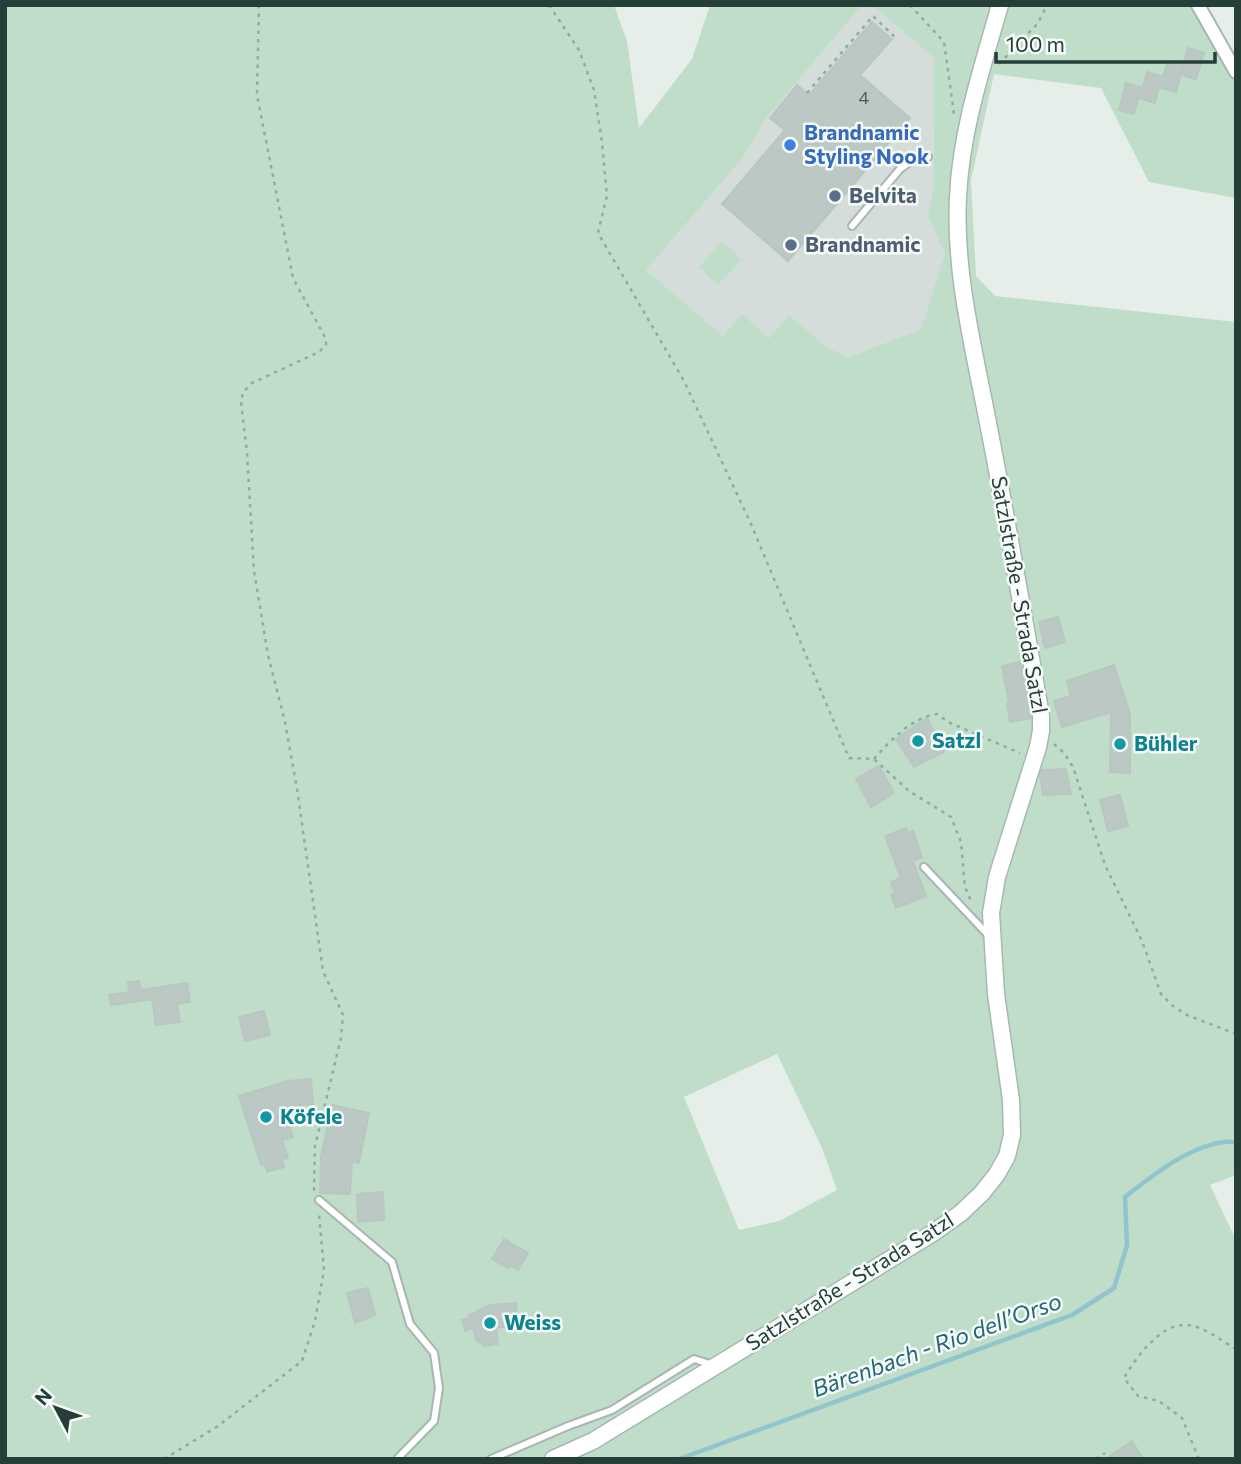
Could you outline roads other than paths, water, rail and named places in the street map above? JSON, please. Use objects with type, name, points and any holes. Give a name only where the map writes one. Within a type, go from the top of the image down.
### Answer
[{"type":"street","name":"Satzlstraße - Strada Satzl","points":[[553,1459],[593,1441],[933,1233],[968,1207],[998,1174],[1007,1156],[1012,1135],[1011,1100],[996,994],[991,913],[997,877],[1038,747],[1041,716],[1018,578],[967,312],[958,243],[958,197],[962,157],[1000,5]]},
{"type":"street","points":[[1198,5],[1236,72]]},
{"type":"lane","points":[[852,226],[900,169],[918,156],[928,157]]},
{"type":"lane","points":[[924,867],[991,938]]},
{"type":"lane","points":[[319,1200],[392,1262],[410,1324],[434,1353],[439,1388],[434,1421],[397,1459]]},
{"type":"lane","name":"Satzlstraße - Strada Satzl","points":[[491,1459],[612,1410],[694,1359],[714,1365]]},
{"type":"waterway","name":"Bärenbach - Rio dell’Orso","points":[[679,1459],[1072,1315],[1114,1288],[1127,1245],[1125,1197],[1192,1152],[1222,1142],[1236,1142]]},
{"type":"place","name":"Brandnamic Styling Nook","points":[[790,145]]},
{"type":"place","name":"Belvita","points":[[835,196]]},
{"type":"place","name":"Brandnamic","points":[[791,245]]},
{"type":"place","name":"Satzl","points":[[918,741]]},
{"type":"place","name":"Bühler","points":[[1120,744]]},
{"type":"place","name":"Köfele","points":[[266,1117]]},
{"type":"place","name":"Weiss","points":[[490,1323]]}]
